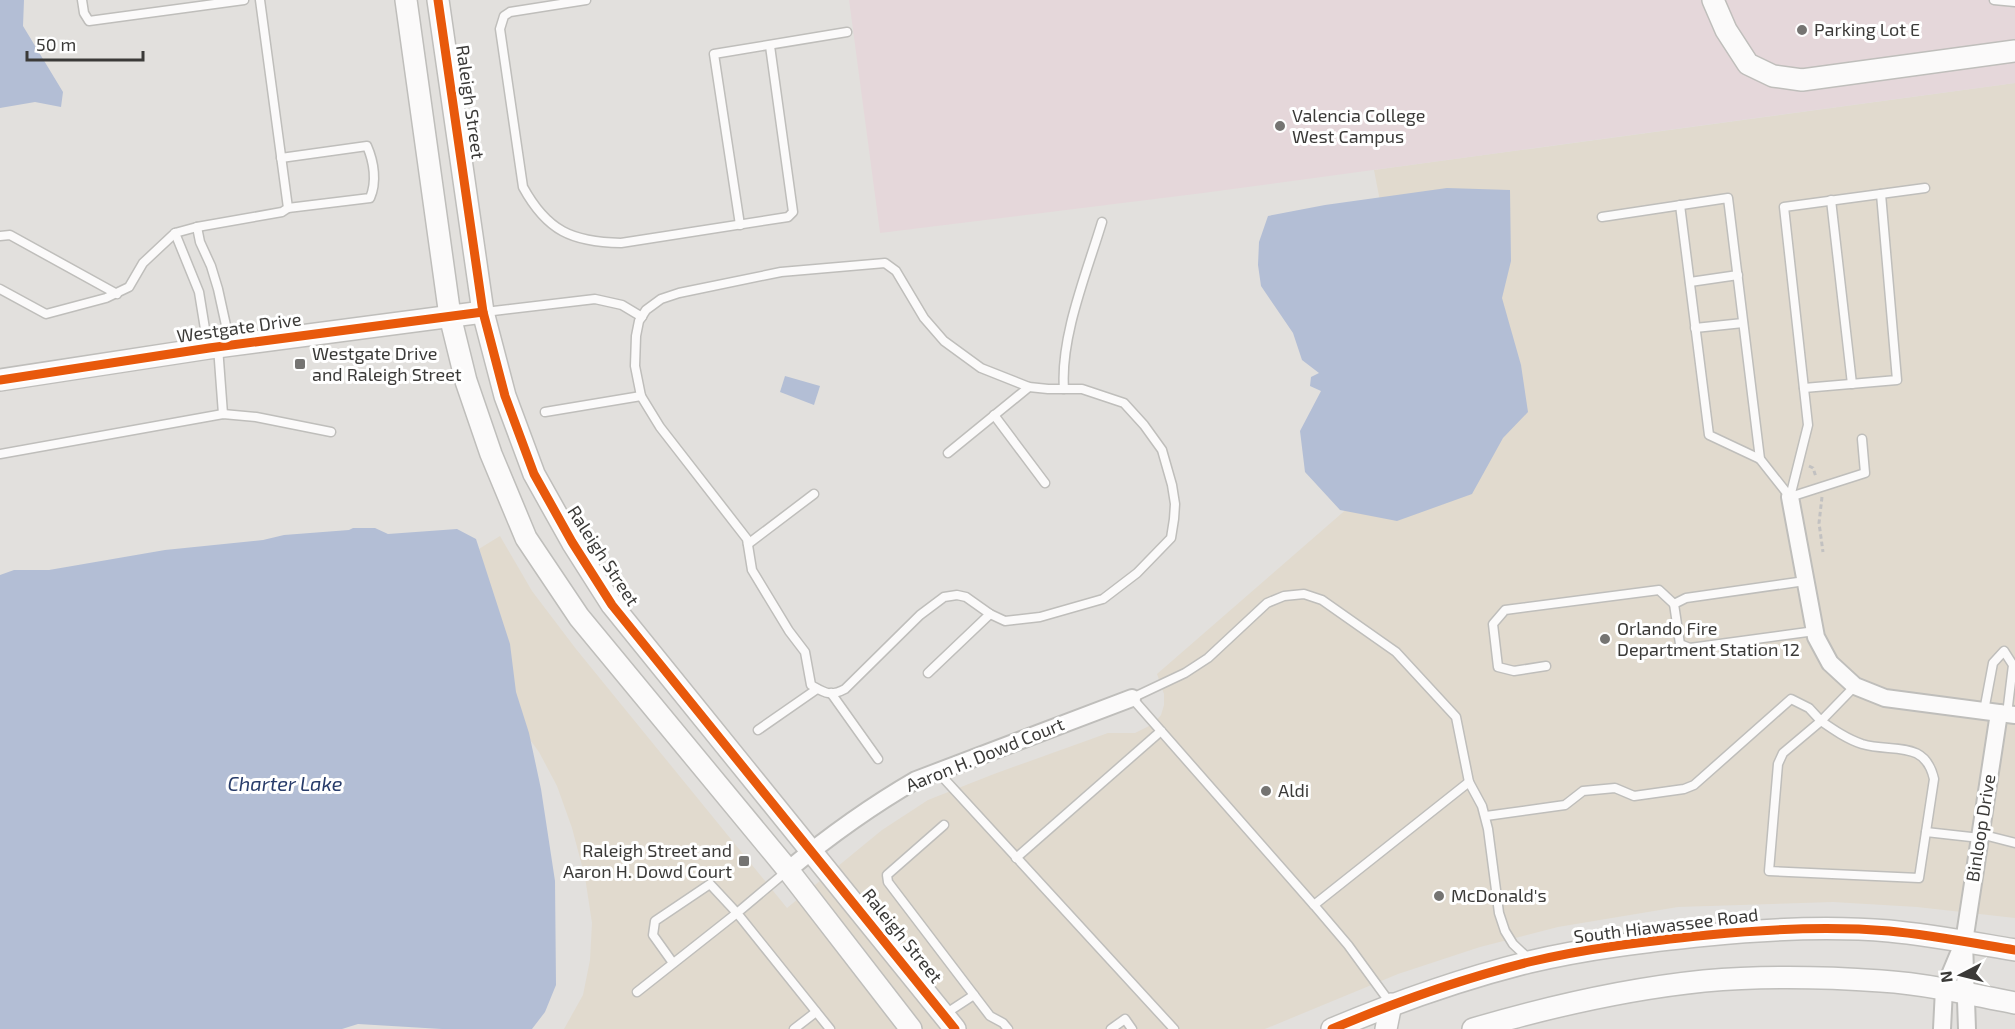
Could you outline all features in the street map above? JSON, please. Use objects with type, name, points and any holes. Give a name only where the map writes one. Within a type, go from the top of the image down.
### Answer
[{"type":"street","points":[[406,0],[450,316],[466,381],[487,444],[526,538],[579,617],[788,870],[911,1029]]},
{"type":"street","name":"Raleigh Street","points":[[438,0],[483,312],[505,396],[534,474],[572,542],[612,605],[950,1022]]},
{"type":"street","points":[[1713,0],[1726,30],[1748,64],[1773,76],[1802,80],[2015,51]]},
{"type":"street","name":"Westgate Drive","points":[[0,380],[218,347],[483,312]]},
{"type":"street","points":[[1790,497],[1815,631],[1830,663],[1855,686],[1885,698],[2001,713]]},
{"type":"street","name":"Aaron H. Dowd Court","points":[[788,870],[812,850],[884,799],[916,780],[1132,698]]},
{"type":"street","name":"Binloop Drive","points":[[1964,942],[2001,713]]},
{"type":"street","name":"South Hiawassee Road","points":[[1332,1029],[1390,1004],[1463,980],[1531,962],[1664,939],[1745,931],[1811,929],[1889,931],[2015,950]]},
{"type":"street","points":[[1942,1029],[1944,989],[1964,942]]},
{"type":"street","points":[[1964,942],[1967,1029]]},
{"type":"street","points":[[1473,1029],[1528,1013],[1615,994],[1705,981],[1806,978],[1882,981],[1944,989],[2015,1003]]},
{"type":"street","points":[[1386,1029],[1390,1004]]},
{"type":"lane","points":[[82,0],[84,13],[89,21],[244,0]]},
{"type":"lane","points":[[260,0],[288,208]]},
{"type":"lane","points":[[586,0],[550,3],[510,12],[504,16],[500,29],[523,187],[531,202],[545,218],[570,237],[594,243],[621,243],[788,217],[793,212],[770,46]]},
{"type":"lane","points":[[1994,0],[2015,2]]},
{"type":"lane","points":[[740,225],[713,62],[714,54],[846,32]]},
{"type":"lane","points":[[0,289],[46,314],[117,294],[129,287],[143,263],[175,233],[282,212],[288,208],[370,198],[374,188],[372,158],[367,146],[281,158]]},
{"type":"lane","points":[[1790,497],[1808,425],[1784,207],[1925,188]]},
{"type":"lane","points":[[1804,388],[1898,380],[1881,194]]},
{"type":"lane","points":[[1602,217],[1728,198],[1760,459]]},
{"type":"lane","points":[[1831,200],[1852,384]]},
{"type":"lane","points":[[1680,205],[1708,435],[1760,459],[1790,497]]},
{"type":"lane","points":[[1064,389],[1063,376],[1069,332],[1102,222]]},
{"type":"lane","points":[[197,227],[200,242],[218,289],[227,330],[218,347],[224,414]]},
{"type":"lane","points":[[175,233],[199,292],[206,335],[218,347]]},
{"type":"lane","points":[[0,236],[10,235],[117,294]]},
{"type":"lane","points":[[885,263],[896,271],[924,318],[944,341],[981,368],[1029,387],[1064,389],[1082,389],[1124,403],[1162,450],[1175,504],[1171,538],[1137,573],[1102,599],[1040,617],[1005,621],[990,614],[966,597],[957,595],[944,597],[920,615],[845,689],[836,694],[811,685],[805,652],[784,623],[752,570],[747,538],[660,427],[641,396],[635,366],[636,336],[646,310],[661,298],[781,272],[885,263]]},
{"type":"lane","points":[[1690,282],[1738,275]]},
{"type":"lane","points":[[483,312],[595,299],[622,305],[642,317]]},
{"type":"lane","points":[[1695,328],[1743,323]]},
{"type":"lane","points":[[948,453],[1029,387]]},
{"type":"lane","points":[[544,412],[641,396]]},
{"type":"lane","points":[[0,454],[224,414],[256,417],[331,432]]},
{"type":"lane","points":[[994,415],[1045,483]]},
{"type":"lane","points":[[1790,497],[1865,473],[1862,439]]},
{"type":"lane","points":[[748,544],[814,494]]},
{"type":"lane","points":[[1674,604],[1686,598],[1805,580]]},
{"type":"lane","points":[[1546,666],[1514,671],[1498,667],[1493,624],[1505,610],[1659,590],[1674,604],[1680,644],[1690,648],[1815,631]]},
{"type":"lane","points":[[1390,1004],[1348,945],[1132,698],[1185,673],[1208,658],[1267,603],[1284,596],[1304,594],[1322,600],[1396,652],[1456,717],[1469,782],[1486,816],[1499,913],[1505,931],[1513,944],[1531,962]]},
{"type":"lane","points":[[928,673],[990,614]]},
{"type":"lane","points":[[2004,651],[2013,664],[2001,713],[1993,663],[2004,651]]},
{"type":"lane","points":[[1486,816],[1565,805],[1583,791],[1615,788],[1634,796],[1684,789],[1694,785],[1791,699],[1809,708],[1821,721],[1843,735],[1862,744],[1917,752],[1925,759],[1932,769],[1934,779],[1919,878],[1769,871],[1778,764],[1783,753],[1821,721],[1855,686]]},
{"type":"lane","points":[[758,730],[817,689]]},
{"type":"lane","points":[[831,693],[878,759]]},
{"type":"lane","points":[[1016,858],[1161,731]]},
{"type":"lane","points":[[936,771],[1174,1029]]},
{"type":"lane","points":[[1314,905],[1469,782]]},
{"type":"lane","points":[[944,825],[887,875],[888,882],[990,1016],[1003,1023],[1008,1029]]},
{"type":"lane","points":[[1926,832],[1980,836],[2015,843]]},
{"type":"lane","points":[[637,992],[788,870]]},
{"type":"lane","points":[[673,963],[653,935],[655,921],[710,884],[737,912],[830,1029]]},
{"type":"lane","points":[[950,1022],[974,995]]},
{"type":"lane","points":[[794,1029],[816,1012]]},
{"type":"lane","points":[[1111,1029],[1125,1019],[1132,1029]]},
{"type":"path","points":[[1823,495],[1819,523],[1823,552]]},
{"type":"shaded area","name":"Valencia College West Campus","points":[[849,0],[2015,0],[2015,83],[1203,193],[880,233]]},
{"type":"shaded area","points":[[2015,83],[2015,918],[1917,907],[1833,902],[1678,907],[1558,927],[1480,947],[1398,974],[1265,1029],[564,1029],[583,995],[590,960],[592,923],[585,877],[572,828],[557,786],[539,752],[502,702],[399,598],[500,536],[532,591],[576,649],[787,908],[882,830],[928,800],[1108,733],[1135,733],[1153,724],[1161,715],[1164,705],[1164,694],[1157,674],[1426,440],[1374,170]]},
{"type":"water","points":[[0,0],[24,0],[23,26],[63,92],[61,107],[35,102],[0,108]]},
{"type":"water","points":[[1447,188],[1510,190],[1511,261],[1502,298],[1521,365],[1528,412],[1503,438],[1472,494],[1397,521],[1340,510],[1305,472],[1300,431],[1321,391],[1310,386],[1311,377],[1319,373],[1302,360],[1293,333],[1261,286],[1258,265],[1259,242],[1268,216],[1325,205]]},
{"type":"water","points":[[785,376],[820,386],[814,405],[780,392]]},
{"type":"water","name":"Charter Lake","points":[[353,528],[375,528],[388,534],[457,529],[476,539],[510,644],[516,692],[529,733],[541,789],[555,881],[556,985],[545,1012],[532,1029],[442,1029],[358,1024],[342,1029],[0,1029],[0,575],[14,570],[49,570],[165,550]]},
{"type":"cycle path","points":[[438,0],[483,312],[505,396],[534,474],[572,542],[612,605],[955,1029]]},
{"type":"cycle path","points":[[0,380],[209,348],[483,312]]},
{"type":"cycle path","points":[[1332,1029],[1429,992],[1529,962],[1663,940],[1753,931],[1867,929],[1952,939],[2015,950]]},
{"type":"place","name":"Parking Lot E","points":[[1802,30]]},
{"type":"place","name":"Valencia College West Campus","points":[[1280,126]]},
{"type":"place","name":"Westgate Drive and Raleigh Street","points":[[300,364]]},
{"type":"place","name":"Orlando Fire Department Station 12","points":[[1605,639]]},
{"type":"place","name":"Aldi","points":[[1266,791]]},
{"type":"place","name":"Raleigh Street and Aaron H. Dowd Court","points":[[744,861]]},
{"type":"place","name":"McDonald's","points":[[1439,896]]}]
